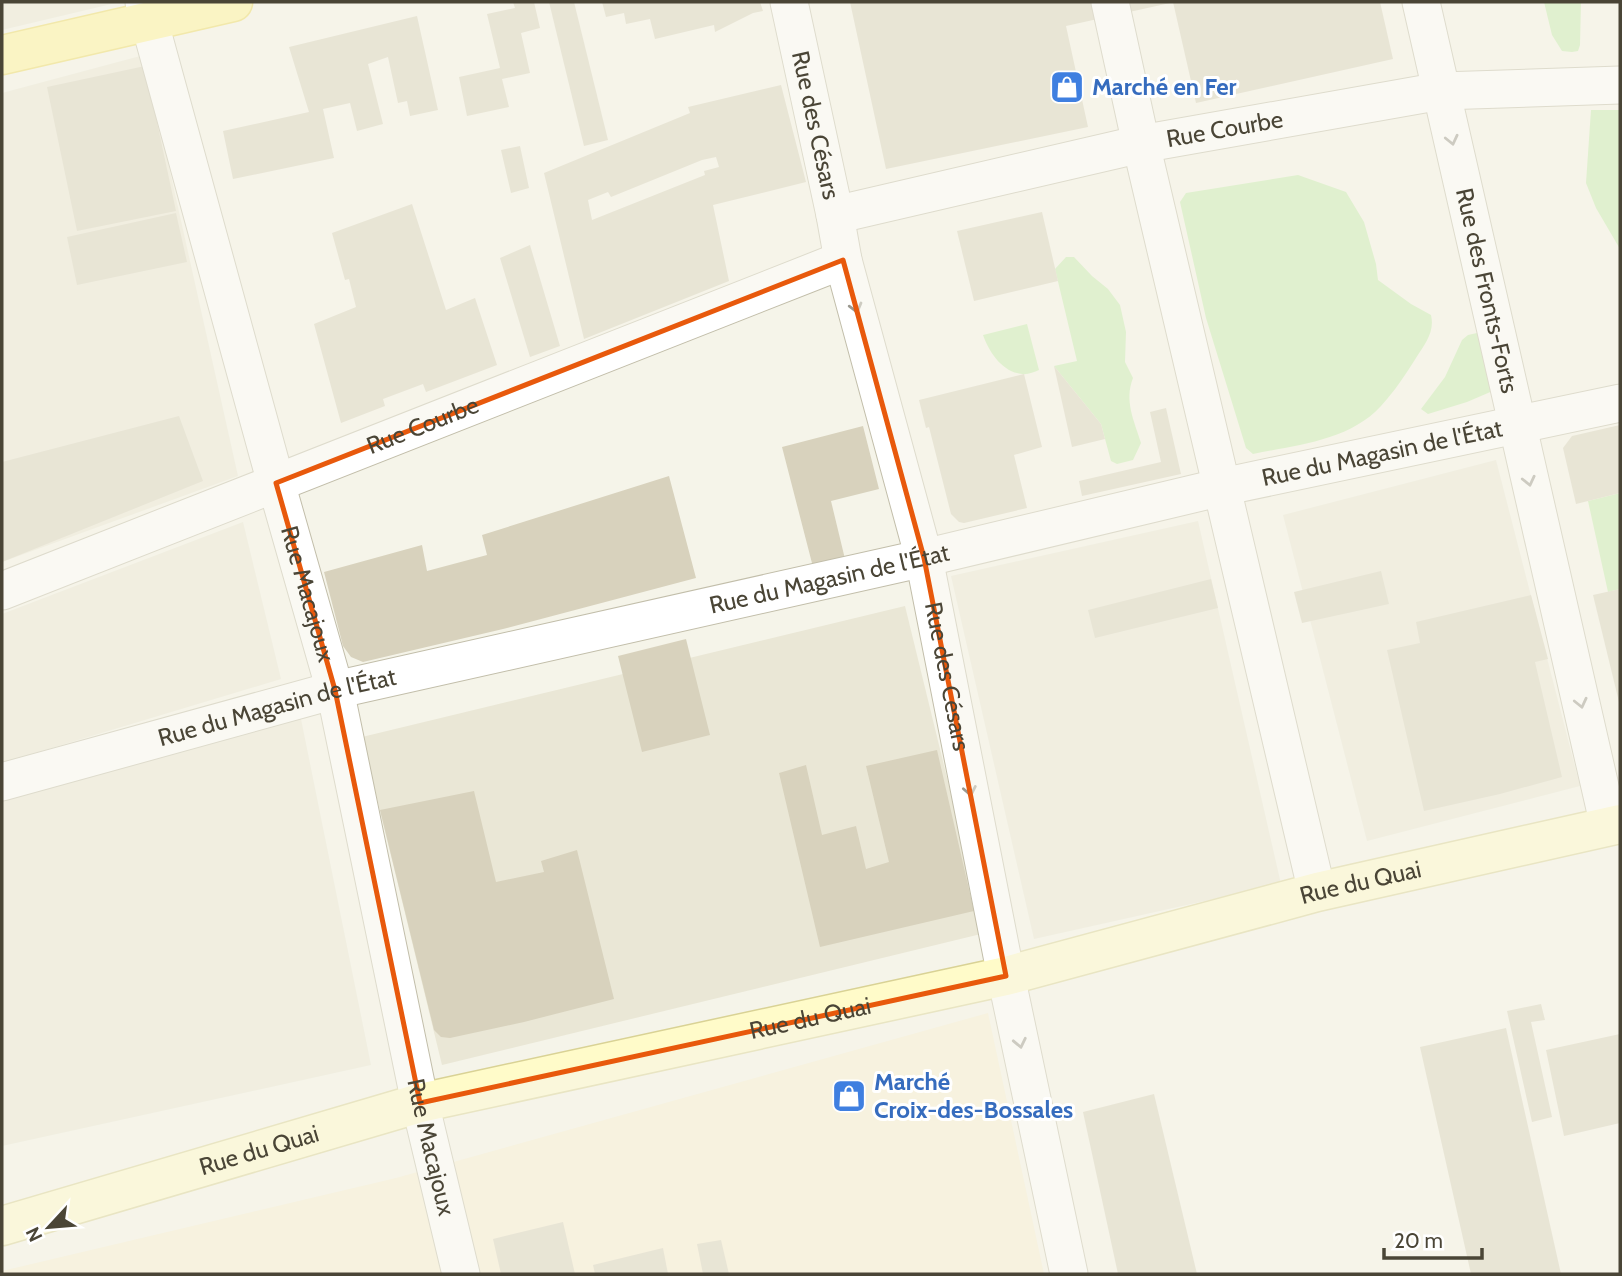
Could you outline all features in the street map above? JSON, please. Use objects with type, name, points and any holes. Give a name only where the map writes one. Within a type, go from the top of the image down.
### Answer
[{"type":"main road","points":[[2,55],[146,11],[233,2]]},
{"type":"street","name":"Rue des Césars","points":[[789,2],[843,260],[924,558],[1006,976],[1069,1274]]},
{"type":"street","points":[[1110,2],[1317,892]]},
{"type":"street","name":"Rue des Fronts-Forts","points":[[1421,2],[1517,426],[1615,825]]},
{"type":"street","name":"Rue Macajoux","points":[[146,11],[335,690],[420,1103],[461,1274]]},
{"type":"street","name":"Rue Courbe","points":[[835,215],[1141,144],[1441,91],[1620,85]]},
{"type":"street","name":"Rue Courbe","points":[[2,591],[843,260]]},
{"type":"street","name":"Rue du Magasin de l'État","points":[[2,782],[335,690],[924,558],[1222,487],[1620,403]]},
{"type":"street","name":"Rue du Quai","points":[[2,1226],[420,1103],[1006,976],[1317,892],[1615,825]]},
{"type":"highlighted area","points":[[843,260],[924,558],[1006,976],[420,1103],[335,690],[276,483]]},
{"type":"shaded area","points":[[2,2],[120,2],[2,30]]},
{"type":"shaded area","points":[[144,55],[238,476],[2,562],[2,93]]},
{"type":"shaded area","points":[[1496,460],[1580,786],[1367,841],[1283,515]]},
{"type":"shaded area","points":[[1198,521],[1281,884],[1034,939],[951,576]]},
{"type":"shaded area","points":[[243,522],[281,679],[2,763],[2,614]]},
{"type":"shaded area","points":[[905,606],[985,933],[442,1065],[362,737]]},
{"type":"shaded area","points":[[300,714],[371,1065],[2,1146],[2,793]]},
{"type":"shaded area","name":"Marché Croix-des-Bossales","points":[[988,1013],[1044,1274],[2,1274],[2,1271],[396,1178]]},
{"type":"green space","points":[[1544,2],[1581,2],[1578,51],[1562,51],[1552,35]]},
{"type":"green space","points":[[1591,110],[1620,110],[1620,249],[1596,208],[1586,183]]},
{"type":"green space","points":[[1298,175],[1346,192],[1364,222],[1378,280],[1431,315],[1432,327],[1426,343],[1400,383],[1368,418],[1354,427],[1321,440],[1253,454],[1246,448],[1206,318],[1180,202],[1186,193]]},
{"type":"green space","points":[[1066,257],[1074,257],[1108,289],[1120,305],[1126,332],[1125,362],[1133,378],[1130,403],[1141,443],[1133,460],[1117,464],[1111,461],[1101,424],[1054,366],[1077,361],[1055,269]]},
{"type":"green space","points":[[1027,324],[1039,370],[1024,374],[1002,365],[983,335]]},
{"type":"green space","points":[[1477,333],[1484,339],[1495,390],[1428,414],[1421,409],[1445,377],[1462,340]]},
{"type":"green space","points":[[1620,493],[1620,589],[1608,592],[1588,501]]},
{"type":"building","points":[[513,2],[534,2],[540,28],[521,33],[530,73],[502,79],[509,107],[467,116],[459,77],[500,68],[487,14],[515,8]]},
{"type":"building","points":[[549,2],[574,2],[608,140],[584,146]]},
{"type":"building","points":[[602,2],[760,2],[763,11],[753,13],[715,32],[714,25],[655,39],[650,19],[626,24],[624,13],[606,17]]},
{"type":"building","points":[[850,2],[1170,3],[1066,26],[1088,127],[886,169]]},
{"type":"building","points":[[1173,2],[1380,2],[1393,59],[1196,103]]},
{"type":"building","points":[[417,16],[438,110],[410,116],[407,101],[398,103],[388,57],[368,64],[383,124],[357,131],[350,103],[323,109],[334,158],[233,179],[223,131],[309,112],[289,47]]},
{"type":"building","points":[[145,66],[176,211],[77,231],[47,87]]},
{"type":"building","points":[[781,85],[806,182],[713,205],[729,281],[584,339],[544,173],[690,113],[688,107]],"holes":[[[716,157],[719,167],[704,171],[705,175],[592,220],[588,200],[608,192],[611,197],[702,160]]]},
{"type":"building","points":[[520,146],[529,188],[511,193],[501,150]]},
{"type":"building","points":[[412,204],[446,310],[475,298],[497,365],[426,392],[423,384],[383,399],[385,406],[341,423],[314,324],[356,307],[349,279],[345,280],[332,233]]},
{"type":"building","points":[[1042,212],[1058,281],[974,301],[957,231]]},
{"type":"building","points":[[176,213],[187,262],[77,285],[67,237]]},
{"type":"building","points":[[530,245],[560,346],[530,357],[500,258]]},
{"type":"building","points":[[1054,366],[1101,424],[1105,439],[1072,447]]},
{"type":"building","points":[[1024,374],[1042,447],[1014,455],[1027,508],[959,522],[951,514],[929,427],[926,428],[919,400]]},
{"type":"building","points":[[1166,408],[1181,474],[1082,496],[1079,481],[1161,462],[1150,412]]},
{"type":"building","points":[[179,416],[203,481],[2,562],[2,462]]},
{"type":"building","points":[[1620,425],[1620,493],[1576,504],[1563,448],[1572,436]]},
{"type":"building","points":[[863,426],[879,489],[831,501],[845,559],[813,567],[782,447]]},
{"type":"building","points":[[669,476],[696,578],[503,629],[363,662],[351,657],[343,646],[324,572],[422,545],[427,571],[487,555],[482,535]]},
{"type":"building","points":[[1381,571],[1389,604],[1302,623],[1294,592]]},
{"type":"building","points":[[1211,579],[1218,608],[1095,638],[1088,610]]},
{"type":"building","points":[[1620,589],[1620,702],[1619,702],[1593,595]]},
{"type":"building","points":[[1531,595],[1548,659],[1535,662],[1562,777],[1424,811],[1387,650],[1420,643],[1416,622]]},
{"type":"building","points":[[686,639],[710,735],[642,752],[618,656]]},
{"type":"building","points":[[937,750],[974,911],[820,947],[779,773],[806,765],[822,835],[856,826],[866,869],[889,862],[866,766]]},
{"type":"building","points":[[474,791],[496,882],[544,872],[541,861],[577,850],[614,999],[450,1038],[441,1037],[434,1030],[380,810]]},
{"type":"building","points":[[1541,1004],[1545,1020],[1531,1022],[1552,1117],[1532,1122],[1507,1011]]},
{"type":"building","points":[[1506,1028],[1561,1274],[1471,1274],[1420,1047]]},
{"type":"building","points":[[1620,1034],[1620,1123],[1564,1136],[1546,1050]]},
{"type":"building","points":[[1154,1094],[1197,1274],[1118,1274],[1083,1112]]},
{"type":"building","points":[[563,1222],[575,1274],[501,1274],[493,1239]]},
{"type":"building","points":[[721,1240],[729,1274],[703,1274],[697,1244]]},
{"type":"building","points":[[663,1248],[668,1274],[595,1274],[593,1265]]},
{"type":"place","name":"Marché en Fer","points":[[1067,87]]},
{"type":"place","name":"Marché Croix-des-Bossales","points":[[849,1096]]}]
